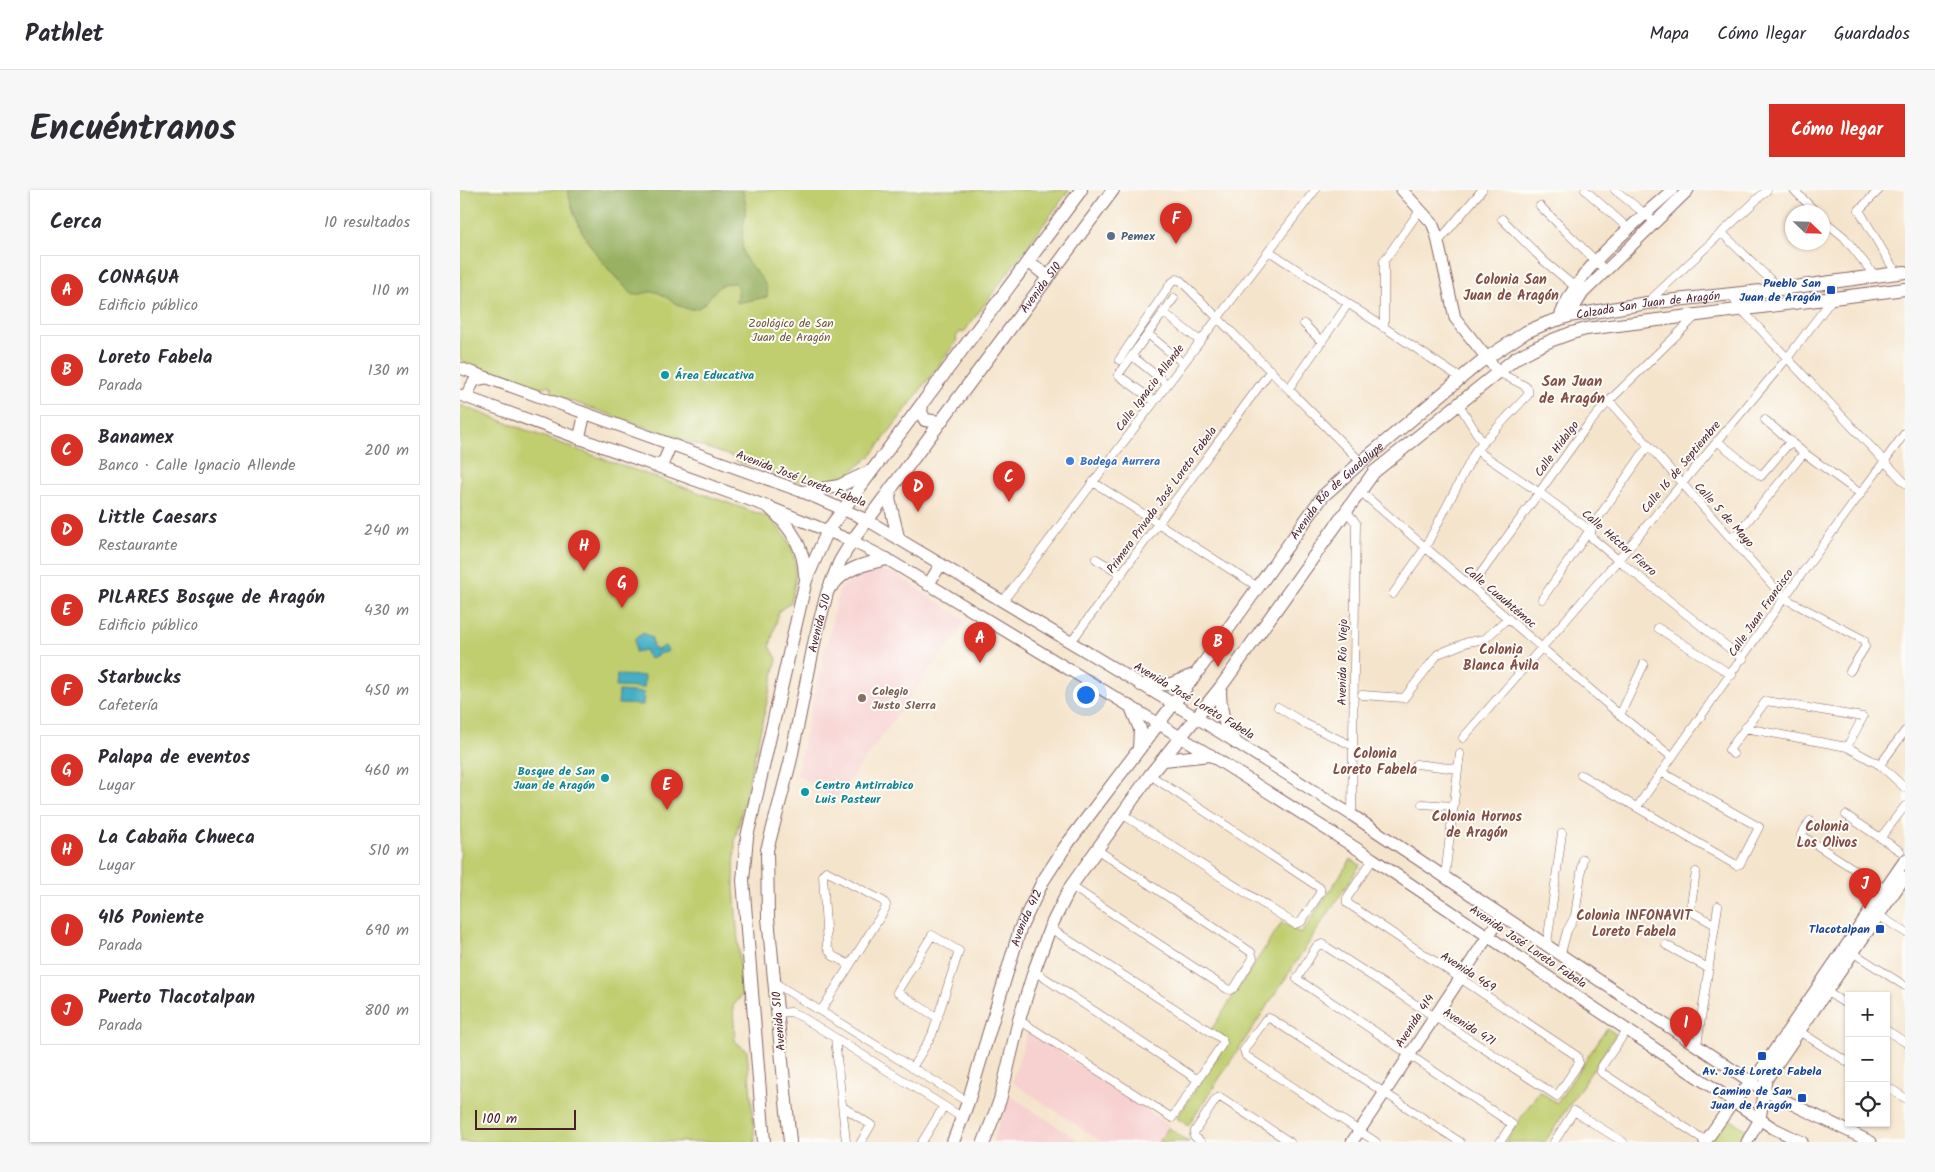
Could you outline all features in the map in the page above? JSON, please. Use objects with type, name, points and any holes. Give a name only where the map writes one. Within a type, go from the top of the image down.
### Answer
[{"type":"main road","name":"Avenida 510","points":[[764,1142],[743,880],[747,837],[806,580],[828,530],[1081,190]]},
{"type":"main road","name":"Avenida 510","points":[[790,1142],[768,918],[767,850],[790,763],[815,639],[827,593],[840,560],[852,541],[1113,190]]},
{"type":"main road","points":[[1402,190],[1432,223],[1439,241],[1454,318],[1498,372]]},
{"type":"main road","points":[[1564,318],[1583,293],[1606,271],[1672,190]]},
{"type":"main road","points":[[1564,318],[1563,304],[1574,286],[1597,261],[1629,229],[1649,218],[1688,190]]},
{"type":"main road","points":[[1028,261],[1048,277]]},
{"type":"main road","name":"Calzada San Juan de Aragón","points":[[1564,318],[1647,303],[1780,289],[1901,272]]},
{"type":"main road","name":"Calzada San Juan de Aragón","points":[[1586,329],[1905,289]]},
{"type":"main road","name":"Avenida Río de Guadalupe","points":[[1158,724],[1323,496],[1486,358],[1526,332],[1564,318]]},
{"type":"main road","name":"Avenida Río de Guadalupe","points":[[1181,738],[1220,688],[1374,472],[1498,372],[1538,346],[1586,329]]},
{"type":"main road","points":[[460,389],[464,370]]},
{"type":"main road","name":"Avenida José Loreto Fabela","points":[[464,370],[803,492],[844,509],[898,537],[1197,718],[1352,815],[1561,953],[1750,1082],[1871,1142]]},
{"type":"main road","points":[[464,397],[475,380],[486,378]]},
{"type":"main road","name":"Avenida José Loreto Fabela","points":[[464,397],[769,507],[828,530],[887,560],[1210,755],[1372,859],[1773,1128],[1802,1142]]},
{"type":"main road","points":[[922,405],[921,412],[925,420],[941,422]]},
{"type":"main road","points":[[579,439],[585,413]]},
{"type":"main road","points":[[654,466],[664,461],[671,444]]},
{"type":"main road","points":[[668,471],[675,455],[680,450],[685,450]]},
{"type":"main road","points":[[803,492],[839,486],[874,470]]},
{"type":"main road","points":[[891,488],[889,499],[898,537]]},
{"type":"main road","points":[[769,507],[782,519],[798,540],[805,560],[806,580]]},
{"type":"main road","points":[[827,593],[840,576],[854,567],[887,560]]},
{"type":"main road","points":[[928,585],[940,564]]},
{"type":"main road","points":[[793,633],[815,639]]},
{"type":"main road","points":[[1141,685],[1171,684],[1196,674]]},
{"type":"main road","points":[[1220,688],[1220,705],[1224,724],[1236,743]]},
{"type":"main road","points":[[1130,706],[1140,729],[1139,748]]},
{"type":"main road","name":"Avenida 412","points":[[953,1142],[963,1118],[1020,929],[1039,889],[1065,846],[1158,724]]},
{"type":"main road","name":"Avenida 412","points":[[984,1142],[1000,1100],[1019,1020],[1050,928],[1071,886],[1096,849],[1150,775],[1181,738]]},
{"type":"main road","points":[[1164,760],[1210,755]]},
{"type":"main road","points":[[1822,989],[1852,952],[1862,931],[1878,915],[1902,856]]},
{"type":"main road","points":[[1706,1142],[1734,1101],[1786,1041],[1889,891],[1905,877]]},
{"type":"main road","name":"Avenida 414","points":[[1352,1142],[1502,915]]},
{"type":"main road","points":[[745,920],[768,918]]},
{"type":"main road","points":[[1747,1142],[1760,1119],[1766,1080],[1786,1041],[1799,1031],[1802,1018]]},
{"type":"street","name":"Calle Ignacio Allende","points":[[1003,601],[1315,190]]},
{"type":"street","points":[[1439,241],[1482,190]]},
{"type":"street","points":[[1585,190],[1629,229]]},
{"type":"street","points":[[1615,190],[1649,218]]},
{"type":"street","points":[[1647,303],[1767,190]]},
{"type":"street","points":[[1794,190],[1809,205]]},
{"type":"street","points":[[1878,190],[1859,210],[1901,272]]},
{"type":"street","points":[[1540,206],[1606,271]]},
{"type":"street","points":[[1384,328],[1384,261],[1420,210]]},
{"type":"street","points":[[1502,219],[1544,261],[1574,286]]},
{"type":"street","points":[[1830,226],[1844,237],[1871,271],[1877,275]]},
{"type":"street","points":[[1722,233],[1780,289]]},
{"type":"street","points":[[1269,251],[1462,379]]},
{"type":"street","points":[[1119,360],[1174,280],[1177,279],[1183,282],[1362,462]]},
{"type":"street","points":[[1730,294],[1742,310],[1905,483]]},
{"type":"street","points":[[1154,401],[1118,376],[1174,298]]},
{"type":"street","name":"Calle 16 de Septiembre","points":[[1463,738],[1618,560],[1788,357],[1833,298]]},
{"type":"street","points":[[1289,388],[1348,304]]},
{"type":"street","points":[[1163,312],[1200,341]]},
{"type":"street","name":"Calle Hidalgo","points":[[1472,587],[1587,426],[1609,401],[1697,315]]},
{"type":"street","points":[[1304,324],[1322,342]]},
{"type":"street","points":[[1148,334],[1183,363]]},
{"type":"street","points":[[1132,356],[1167,384]]},
{"type":"street","name":"Primera Privada José Loreto Fabela","points":[[1071,642],[1271,370]]},
{"type":"street","points":[[1393,594],[1425,548],[1476,450],[1529,392],[1526,386],[1498,372]]},
{"type":"street","name":"Calle 5 de Mayo","points":[[1609,401],[1784,598]]},
{"type":"street","points":[[1458,403],[1482,442]]},
{"type":"street","points":[[1765,420],[1804,453],[1861,494]]},
{"type":"street","name":"Calle Juan Francisco","points":[[1637,807],[1732,675],[1784,598],[1903,438]]},
{"type":"street","points":[[1717,442],[1761,476],[1791,441]]},
{"type":"street","points":[[1542,599],[1591,531],[1648,446]]},
{"type":"street","name":"Calle Héctor Fierro","points":[[1476,450],[1540,493],[1591,531],[1592,538],[1618,560],[1743,659]]},
{"type":"street","points":[[1732,540],[1804,453]]},
{"type":"street","points":[[1092,482],[1258,588]]},
{"type":"street","name":"Calle Cuauhtémoc","points":[[1360,492],[1620,715],[1672,757]]},
{"type":"street","name":"Avenida Río Viejo","points":[[1347,512],[1356,523],[1352,815]]},
{"type":"street","points":[[1096,559],[1122,574]]},
{"type":"street","points":[[1784,598],[1864,640],[1865,647],[1850,671]]},
{"type":"street","points":[[1362,695],[1404,698],[1438,654],[1468,642],[1485,639],[1508,618]]},
{"type":"street","points":[[1658,628],[1732,675]]},
{"type":"street","points":[[1620,715],[1644,664]]},
{"type":"street","points":[[1734,754],[1729,750],[1765,702],[1864,717],[1847,747]]},
{"type":"street","points":[[1278,707],[1304,723],[1353,746]]},
{"type":"street","points":[[1745,728],[1847,747],[1880,765],[1905,788]]},
{"type":"street","points":[[1880,765],[1905,730]]},
{"type":"street","points":[[1445,876],[1460,754]]},
{"type":"street","points":[[1416,764],[1458,769]]},
{"type":"street","points":[[1581,775],[1739,865],[1759,827],[1661,772]]},
{"type":"street","points":[[1122,814],[1298,925],[1321,889],[1150,775]]},
{"type":"street","points":[[1422,804],[1454,806]]},
{"type":"street","points":[[1881,837],[1905,806]]},
{"type":"street","points":[[1846,815],[1881,837],[1902,856]]},
{"type":"street","points":[[1810,820],[1801,835],[1889,891]]},
{"type":"street","points":[[1547,944],[1562,833]]},
{"type":"street","points":[[1071,886],[1231,990],[1254,956],[1251,952],[1096,849]]},
{"type":"street","name":"Avenida 469","points":[[1372,859],[1346,902],[1459,980],[1579,1059],[1557,1096]]},
{"type":"street","points":[[1561,953],[1567,931],[1576,916],[1583,859]]},
{"type":"street","points":[[821,1011],[850,965],[886,905],[832,872],[826,871],[823,874],[829,952],[850,965]]},
{"type":"street","points":[[1696,872],[1690,911],[1714,924]]},
{"type":"street","points":[[1697,1045],[1718,906]]},
{"type":"street","points":[[1878,915],[1905,932]]},
{"type":"street","points":[[1019,1020],[1170,1117],[1174,1117],[1223,1042],[1050,928]]},
{"type":"street","points":[[912,1068],[932,1035],[938,1018],[959,950],[936,936],[930,936],[898,988],[899,994],[938,1018]]},
{"type":"street","name":"Avenida 471","points":[[1409,1056],[1297,979],[1316,947],[1320,944],[1557,1096]]},
{"type":"street","points":[[1666,945],[1708,968]]},
{"type":"street","points":[[1852,952],[1905,986]]},
{"type":"street","points":[[1034,971],[1198,1080]]},
{"type":"street","points":[[775,983],[968,1102]]},
{"type":"street","points":[[1822,989],[1845,1003]]},
{"type":"street","points":[[778,1014],[791,1012],[802,1016],[963,1118]]},
{"type":"street","points":[[1376,1142],[1249,1058],[1244,1050],[1269,1018],[1460,1142]]},
{"type":"street","points":[[1627,1030],[1601,1070],[1706,1142]]},
{"type":"street","points":[[1799,1031],[1845,1060]]},
{"type":"street","points":[[1890,1033],[1905,1042]]},
{"type":"street","points":[[835,1038],[846,1142]]},
{"type":"street","points":[[1409,1056],[1512,1124],[1500,1142]]},
{"type":"street","points":[[1890,1089],[1905,1098]]},
{"type":"street","points":[[1201,1142],[1194,1136],[1195,1131],[1218,1097],[1290,1142]]},
{"type":"street","points":[[843,1106],[871,1125],[861,1142]]},
{"type":"street","points":[[922,1142],[944,1106]]},
{"type":"street","points":[[1554,1142],[1574,1111],[1623,1142]]},
{"type":"shaded area","name":"Colegio Justo SIerra","points":[[879,570],[896,574],[966,621],[836,799],[796,774],[839,591],[855,576]]},
{"type":"shaded area","points":[[1028,1031],[1170,1126],[1159,1142],[1102,1142],[1012,1082]]},
{"type":"shaded area","points":[[1009,1095],[1081,1142],[992,1142]]},
{"type":"green space","name":"Zoológico de San Juan de Aragón","points":[[460,190],[1069,190],[964,332],[960,332],[956,337],[957,341],[871,456],[848,474],[833,480],[802,482],[737,461],[733,457],[556,396],[549,385],[538,389],[462,361],[460,358]]},
{"type":"green space","points":[[568,190],[742,190],[745,198],[743,249],[748,262],[766,286],[767,297],[737,303],[735,301],[738,297],[738,287],[735,283],[721,286],[705,303],[694,309],[679,306],[656,292],[633,295],[611,273],[592,247],[577,220]]},
{"type":"green space","name":"Bosque de San Juan de Aragón","points":[[460,405],[581,451],[768,517],[785,536],[794,555],[794,589],[791,602],[779,611],[770,646],[777,659],[735,840],[734,887],[742,995],[733,1006],[735,1041],[747,1051],[755,1142],[460,1142]]},
{"type":"green space","points":[[1351,859],[1360,865],[1188,1126],[1177,1118],[1228,1041],[1211,1030],[1282,922],[1301,934]]},
{"type":"green space","points":[[1607,1028],[1616,1034],[1545,1142],[1505,1142],[1539,1091],[1557,1103]]},
{"type":"green space","points":[[1726,1116],[1746,1130],[1738,1142],[1709,1142]]},
{"type":"green space","points":[[1169,1128],[1189,1142],[1159,1142]]},
{"type":"water","points":[[644,633],[652,638],[653,648],[657,650],[665,646],[668,649],[667,652],[658,654],[653,659],[649,658],[645,650],[635,652],[635,638]]},
{"type":"water","points":[[617,675],[645,676],[644,688],[616,687]]},
{"type":"water","points":[[619,691],[644,693],[643,705],[618,704]]},
{"type":"place","name":"Pemex","points":[[1111,236]]},
{"type":"place","name":"Starbucks","points":[[1176,244]]},
{"type":"place","name":"Pueblo San Juan de Aragón","points":[[1831,290]]},
{"type":"place","name":"Área Educativa","points":[[665,375]]},
{"type":"place","name":"Bodega Aurrera","points":[[1070,461]]},
{"type":"place","name":"Banamex","points":[[1009,502]]},
{"type":"place","name":"Little Caesars","points":[[918,512]]},
{"type":"place","name":"La Cabaña Chueca","points":[[584,571]]},
{"type":"place","name":"Palapa de eventos","points":[[622,608]]},
{"type":"place","name":"CONAGUA","points":[[980,663]]},
{"type":"place","name":"Loreto Fabela","points":[[1218,667]]},
{"type":"place","name":"Colegio Justo SIerra","points":[[862,698]]},
{"type":"place","name":"Bosque de San Juan de Aragón","points":[[605,778]]},
{"type":"place","name":"Centro Antirrabico Luis Pasteur","points":[[805,792]]},
{"type":"place","name":"PILARES Bosque de Aragón","points":[[667,810]]},
{"type":"place","name":"Puerto Tlacotalpan","points":[[1865,909]]},
{"type":"place","name":"Tlacotalpan","points":[[1880,929]]},
{"type":"place","name":"416 Poniente","points":[[1686,1048]]},
{"type":"place","name":"Av. José Loreto Fabela","points":[[1762,1056]]},
{"type":"place","name":"Camino de San Juan de Aragón","points":[[1802,1098]]},
{"type":"district","name":"Colonia San Juan de Aragón","points":[[1511,288]]},
{"type":"district","name":"San Juan de Aragón","points":[[1572,390]]},
{"type":"district","name":"Colonia Blanca Ávila","points":[[1501,658]]},
{"type":"district","name":"Colonia Loreto Fabela","points":[[1375,762]]},
{"type":"district","name":"Colonia Hornos de Aragón","points":[[1477,826]]},
{"type":"district","name":"Colonia Los Olivos","points":[[1827,836]]},
{"type":"district","name":"Colonia INFONAVIT Loreto Fabela","points":[[1634,924]]}]
